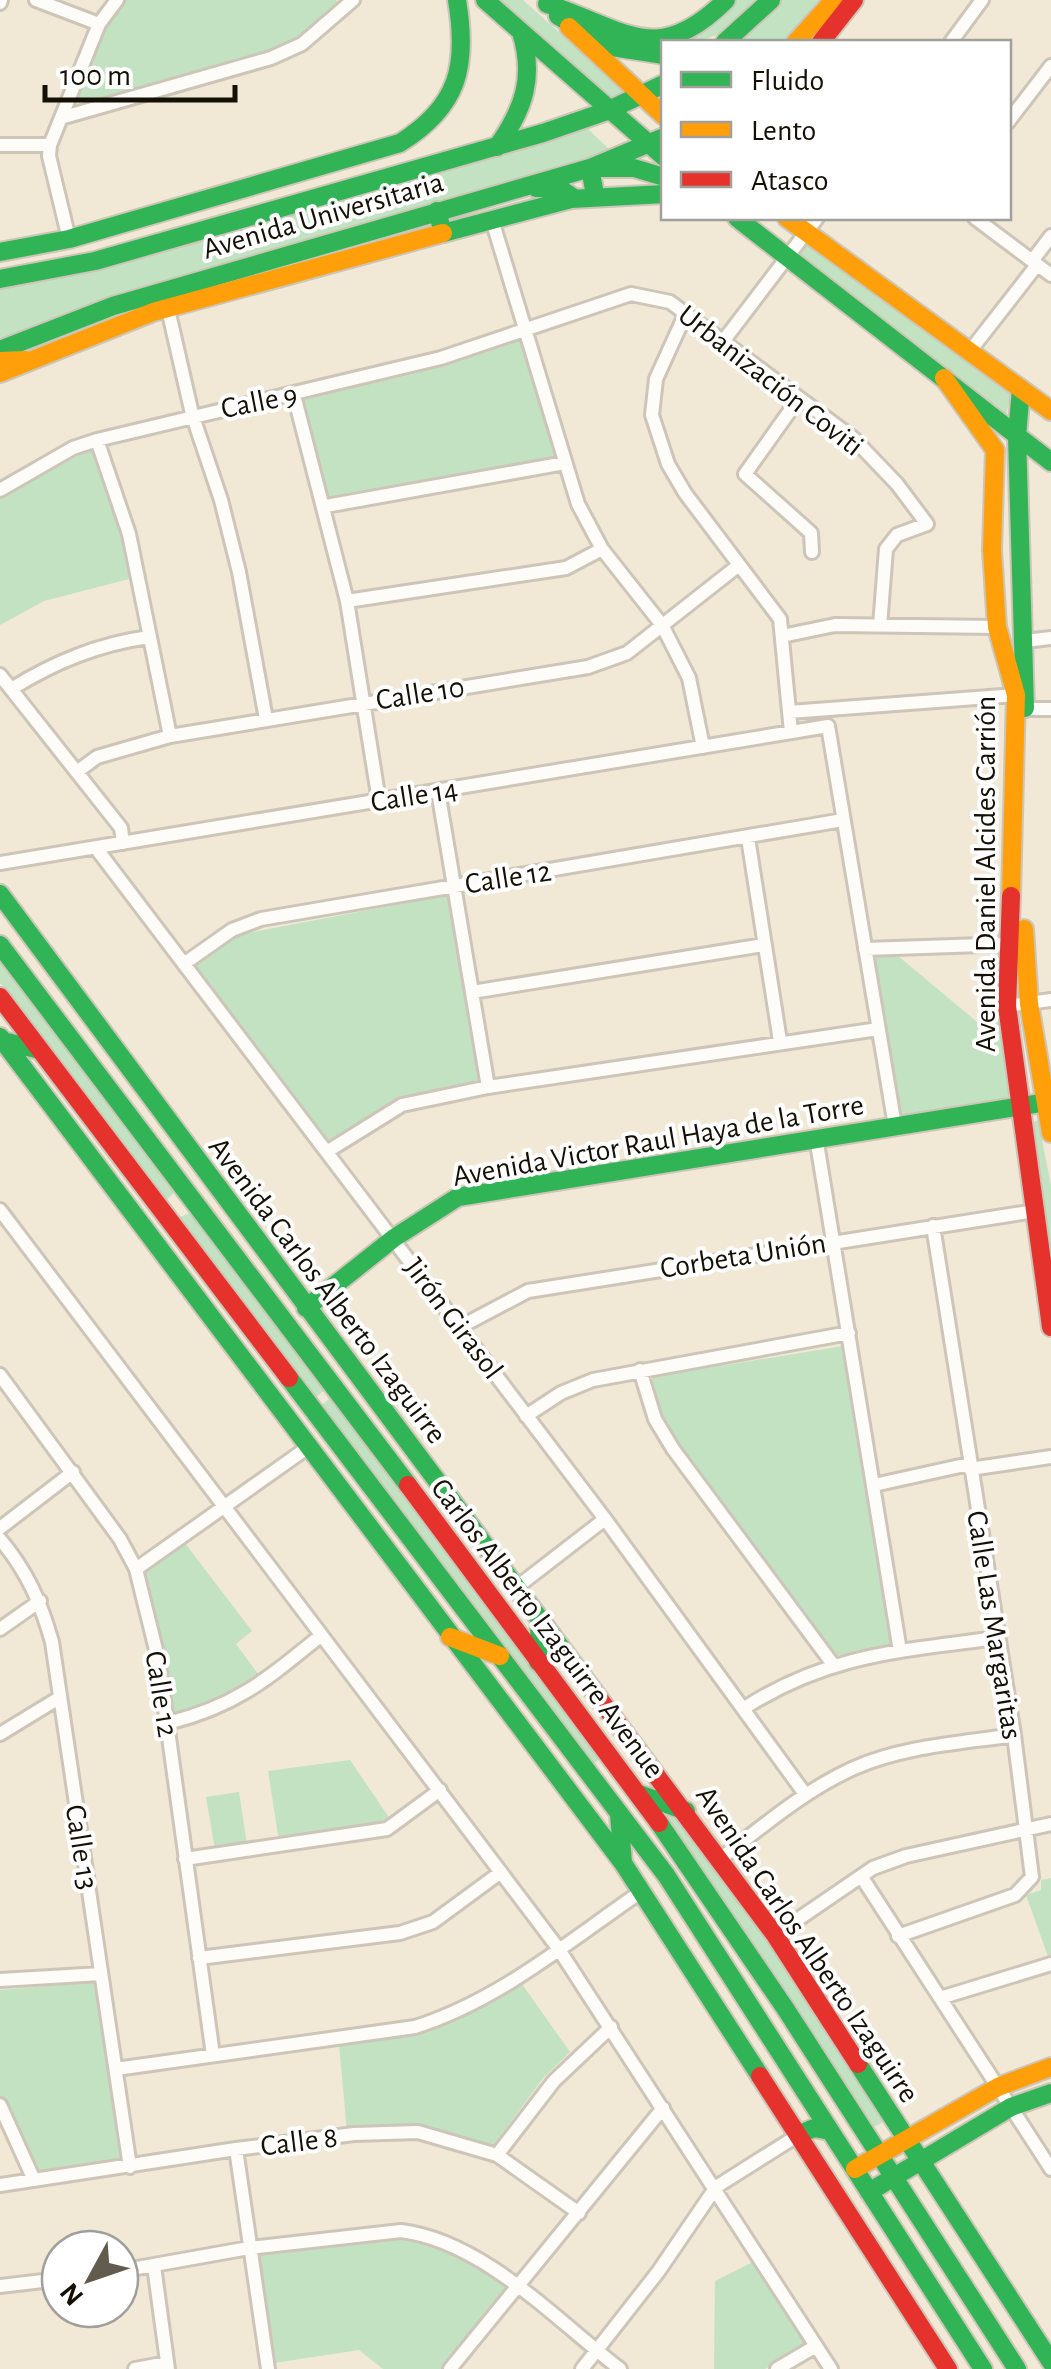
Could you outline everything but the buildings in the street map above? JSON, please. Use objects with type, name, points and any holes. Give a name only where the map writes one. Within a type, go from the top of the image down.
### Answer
[{"type":"main road","name":"Avenida Universitaria","points":[[0,252],[69,238],[374,153],[412,138],[436,118],[459,74],[463,40],[457,0]]},
{"type":"main road","points":[[485,0],[607,111],[656,141]]},
{"type":"main road","points":[[549,5],[614,32],[653,40],[692,33],[726,0]]},
{"type":"main road","points":[[726,40],[772,0]]},
{"type":"main road","points":[[798,40],[834,0]]},
{"type":"main road","points":[[823,40],[854,0]]},
{"type":"main road","points":[[549,5],[612,47],[661,54]]},
{"type":"main road","points":[[549,5],[661,113]]},
{"type":"main road","points":[[497,146],[514,127],[529,94],[531,77],[521,32]]},
{"type":"main road","name":"Avenida Universitaria","points":[[0,279],[94,261],[497,146],[607,111],[661,85]]},
{"type":"main road","name":"Avenida Universitaria","points":[[0,350],[113,306],[590,168],[656,141]]},
{"type":"main road","points":[[595,195],[590,168],[634,168],[661,176]]},
{"type":"main road","points":[[514,188],[559,188],[574,198]]},
{"type":"main road","name":"Avenida Universitaria","points":[[0,372],[56,344],[443,233],[574,198],[661,194]]},
{"type":"main road","points":[[437,211],[443,233]]},
{"type":"main road","points":[[740,220],[1051,462]]},
{"type":"main road","points":[[760,236],[776,220]]},
{"type":"main road","points":[[811,224],[1051,412]]},
{"type":"main road","points":[[0,360],[26,360]]},
{"type":"main road","name":"Avenida Daniel Alcides Carrión","points":[[944,378],[995,450],[992,550],[997,628],[1020,702],[1024,949],[1029,1004],[1049,1102],[1051,1132]]},
{"type":"main road","name":"Avenida Daniel Alcides Carrión","points":[[1021,389],[1017,436],[1025,642],[1008,1006],[1051,1326]]},
{"type":"main road","name":"Avenida Carlos Alberto Izaguirre","points":[[0,894],[775,1935],[1051,2362]]},
{"type":"main road","name":"Carlos Alberto Izaguirre Avenue","points":[[0,945],[190,1205],[614,1762],[728,1920],[1017,2369]]},
{"type":"main road","name":"Carlos Alberto Izaguirre Avenue","points":[[0,997],[619,1812],[982,2369]]},
{"type":"main road","points":[[2,1038],[40,1050]]},
{"type":"main road","points":[[2,1038],[623,1863],[948,2369]]},
{"type":"main road","name":"Avenida Victor Raul Haya de la Torre","points":[[306,1308],[394,1238],[458,1197],[1049,1102]]},
{"type":"main road","points":[[169,1222],[171,1206],[190,1205]]},
{"type":"main road","points":[[538,1662],[540,1619]]},
{"type":"main road","points":[[450,1637],[500,1656]]},
{"type":"main road","points":[[591,1774],[602,1775],[614,1762]]},
{"type":"main road","points":[[638,1794],[686,1811]]},
{"type":"main road","points":[[619,1812],[623,1863]]},
{"type":"main road","points":[[704,1937],[709,1924],[728,1920]]},
{"type":"main road","points":[[854,2170],[998,2087],[1051,2067]]},
{"type":"main road","points":[[869,2192],[1011,2107],[1051,2093]]},
{"type":"main road","points":[[800,2134],[814,2128],[830,2131]]},
{"type":"street","points":[[36,0],[100,24]]},
{"type":"street","points":[[69,238],[48,156],[50,145],[100,24],[117,0]]},
{"type":"street","points":[[64,116],[270,58],[302,44],[353,0]]},
{"type":"street","points":[[952,40],[982,0]]},
{"type":"street","points":[[1011,118],[1051,66]]},
{"type":"street","points":[[0,145],[50,145]]},
{"type":"street","points":[[492,220],[578,504],[602,548],[662,625],[689,678],[703,747]]},
{"type":"street","points":[[977,220],[1051,275]]},
{"type":"street","points":[[721,344],[811,224]]},
{"type":"street","points":[[970,351],[1051,236]]},
{"type":"street","name":"Urbanización Coviti","points":[[525,331],[631,294],[670,302],[721,344],[853,438],[897,484],[926,524],[897,535],[886,549],[880,626]]},
{"type":"street","points":[[168,309],[192,414],[226,518],[266,719]]},
{"type":"street","points":[[685,316],[656,379],[652,415],[668,464],[684,494],[780,619],[791,732]]},
{"type":"street","name":"Calle 9","points":[[0,490],[97,440],[192,414],[294,395],[441,358],[525,331]]},
{"type":"street","points":[[294,395],[348,601],[378,801]]},
{"type":"street","points":[[799,398],[745,474],[811,532],[812,552]]},
{"type":"street","points":[[97,440],[129,534],[170,736]]},
{"type":"street","points":[[326,506],[565,463]]},
{"type":"street","points":[[348,601],[566,568],[602,548]]},
{"type":"street","name":"Calle 10","points":[[78,771],[96,756],[170,736],[588,667],[627,653],[738,565]]},
{"type":"street","points":[[782,636],[835,625],[997,628]]},
{"type":"street","points":[[11,689],[77,654],[111,642],[150,637]]},
{"type":"street","points":[[1025,642],[1051,638]]},
{"type":"street","points":[[0,675],[121,828],[123,843]]},
{"type":"street","points":[[789,712],[1020,702],[1051,708]]},
{"type":"street","name":"Calle 14","points":[[0,864],[828,726],[844,820]]},
{"type":"street","points":[[438,791],[488,1087]]},
{"type":"street","points":[[844,820],[894,1126]]},
{"type":"street","name":"Calle 12","points":[[185,963],[232,930],[261,919],[844,820]]},
{"type":"street","points":[[748,838],[780,1041]]},
{"type":"street","name":"Jirón Girasol","points":[[96,848],[746,1707],[805,1794]]},
{"type":"street","points":[[865,949],[1012,944]]},
{"type":"street","points":[[472,992],[764,945]]},
{"type":"street","points":[[1008,1006],[1051,1000]]},
{"type":"street","points":[[328,1152],[402,1105],[488,1087],[878,1028]]},
{"type":"street","points":[[816,1137],[900,1651]]},
{"type":"street","points":[[0,1210],[558,1948],[716,2187],[830,2369]]},
{"type":"street","name":"Corbeta Unión","points":[[460,1327],[528,1291],[1034,1211]]},
{"type":"street","name":"Calle Las Margaritas","points":[[898,1936],[1014,1895],[1032,1877],[1014,1734],[932,1226]]},
{"type":"street","points":[[526,1416],[593,1380],[849,1333]]},
{"type":"street","points":[[640,1370],[654,1419],[673,1449],[832,1663]]},
{"type":"street","name":"Calle 12","points":[[0,1375],[73,1472],[136,1569],[168,1723],[214,2055]]},
{"type":"street","points":[[136,1569],[307,1448]]},
{"type":"street","points":[[874,1484],[970,1466],[1051,1458]]},
{"type":"street","points":[[0,1528],[73,1472]]},
{"type":"street","points":[[517,1587],[605,1519]]},
{"type":"street","name":"Calle 13","points":[[0,1539],[19,1561],[40,1601],[52,1642],[130,2167]]},
{"type":"street","points":[[0,1629],[40,1601]]},
{"type":"street","points":[[168,1723],[229,1703],[256,1688],[320,1637]]},
{"type":"street","points":[[746,1707],[801,1675],[832,1663],[996,1638]]},
{"type":"street","points":[[0,1734],[59,1698]]},
{"type":"street","points":[[720,1860],[805,1794],[855,1767],[892,1754],[1014,1734]]},
{"type":"street","points":[[185,1859],[386,1829],[440,1790]]},
{"type":"street","points":[[775,1935],[862,1876],[906,1856],[1051,1824]]},
{"type":"street","points":[[199,1958],[400,1933],[434,1922],[501,1872]]},
{"type":"street","points":[[862,1876],[1051,2169]]},
{"type":"street","points":[[116,2069],[415,2027],[454,2014],[498,1992],[642,1891]]},
{"type":"street","points":[[940,1998],[1051,1964]]},
{"type":"street","points":[[0,1978],[102,1974]]},
{"type":"street","points":[[497,2155],[554,2081],[611,2027]]},
{"type":"street","points":[[0,2105],[34,2180]]},
{"type":"street","points":[[450,2369],[662,2108]]},
{"type":"street","name":"Calle 8","points":[[0,2185],[354,2134],[418,2132],[497,2155],[579,2212]]},
{"type":"street","points":[[582,2369],[716,2187],[800,2134]]},
{"type":"street","points":[[236,2149],[268,2369]]},
{"type":"street","points":[[140,2268],[249,2248],[402,2231],[424,2234],[456,2245],[620,2369]]},
{"type":"street","points":[[134,2369],[168,2366],[154,2266]]},
{"type":"street","points":[[0,2286],[40,2281]]},
{"type":"street","points":[[777,2369],[816,2346]]},
{"type":"green space","points":[[126,0],[336,0],[341,4],[317,25],[279,47],[84,104],[78,99],[105,27]]},
{"type":"green space","points":[[497,0],[523,0],[628,94],[611,103]]},
{"type":"green space","points":[[733,0],[758,0],[722,32],[703,40],[679,40]]},
{"type":"green space","points":[[781,0],[823,0],[789,40],[739,40]]},
{"type":"green space","points":[[585,126],[612,152],[0,344],[0,285]]},
{"type":"green space","points":[[806,240],[1011,393],[1006,416],[794,255]]},
{"type":"green space","points":[[522,338],[558,463],[329,501],[299,399],[414,374]]},
{"type":"green space","points":[[94,447],[133,578],[44,601],[0,625],[0,498]]},
{"type":"green space","points":[[448,895],[485,1084],[391,1102],[335,1144],[325,1142],[194,965],[232,936]]},
{"type":"green space","points":[[885,945],[977,1022],[1002,1020],[1009,1099],[898,1116],[871,948]]},
{"type":"green space","points":[[0,957],[174,1193],[163,1203],[0,983]]},
{"type":"green space","points":[[1038,1120],[1051,1185],[1051,1267],[1031,1123]]},
{"type":"green space","points":[[190,1213],[326,1389],[314,1399],[178,1218]]},
{"type":"green space","points":[[843,1346],[891,1644],[835,1656],[665,1426],[652,1377]]},
{"type":"green space","points":[[331,1397],[602,1758],[592,1764],[321,1406]]},
{"type":"green space","points":[[184,1542],[252,1631],[236,1644],[261,1678],[224,1702],[172,1718],[142,1571]]},
{"type":"green space","points":[[350,1760],[390,1819],[367,1827],[279,1841],[268,1771]]},
{"type":"green space","points":[[239,1792],[247,1845],[215,1850],[206,1797]]},
{"type":"green space","points":[[659,1810],[686,1822],[770,1938],[886,2120],[871,2129]]},
{"type":"green space","points":[[1051,1878],[1049,1959],[1026,1895],[1041,1890],[1041,1880]]},
{"type":"green space","points":[[97,1982],[123,2163],[36,2176],[0,2096],[0,1990]]},
{"type":"green space","points":[[522,1984],[570,2052],[544,2077],[492,2147],[421,2130],[347,2131],[339,2045],[450,2023]]},
{"type":"green space","points":[[396,2237],[443,2246],[507,2288],[444,2369],[383,2369],[359,2350],[274,2363],[256,2256]]},
{"type":"green space","points":[[757,2260],[807,2343],[765,2369],[714,2369],[715,2281]]},
{"type":"traffic: fast","points":[[0,252],[69,239],[400,143],[435,114],[455,82],[461,45],[457,0]]},
{"type":"traffic: fast","points":[[485,0],[661,154]]},
{"type":"traffic: fast","points":[[547,4],[619,32],[659,38],[701,21],[726,0]]},
{"type":"traffic: fast","points":[[727,40],[771,0]]},
{"type":"traffic: fast","points":[[558,16],[612,47],[661,55]]},
{"type":"traffic: fast","points":[[497,147],[520,106],[527,78],[521,32]]},
{"type":"traffic: fast","points":[[0,279],[95,261],[543,133],[607,111],[661,85]]},
{"type":"traffic: fast","points":[[0,350],[113,306],[590,168],[661,138]]},
{"type":"traffic: fast","points":[[595,195],[590,168],[634,168],[661,176]]},
{"type":"traffic: fast","points":[[536,188],[559,188],[574,198]]},
{"type":"traffic: fast","points":[[443,233],[571,199],[661,194]]},
{"type":"traffic: fast","points":[[437,211],[443,233]]},
{"type":"traffic: fast","points":[[740,220],[1051,462]]},
{"type":"traffic: fast","points":[[1021,389],[1017,436],[1025,708]]},
{"type":"traffic: fast","points":[[0,894],[577,1669]]},
{"type":"traffic: fast","points":[[0,945],[408,1485]]},
{"type":"traffic: fast","points":[[0,1037],[623,1863],[760,2076]]},
{"type":"traffic: fast","points":[[3,1041],[40,1050]]},
{"type":"traffic: fast","points":[[306,1308],[394,1238],[458,1197],[1047,1102]]},
{"type":"traffic: fast","points":[[289,1378],[666,1875],[983,2369]]},
{"type":"traffic: fast","points":[[538,1662],[540,1619]]},
{"type":"traffic: fast","points":[[639,1794],[686,1811]]},
{"type":"traffic: fast","points":[[619,1814],[623,1863]]},
{"type":"traffic: fast","points":[[659,1823],[785,2008],[1017,2369]]},
{"type":"traffic: fast","points":[[858,2064],[1051,2362]]},
{"type":"traffic: fast","points":[[869,2192],[1011,2107],[1051,2093]]},
{"type":"traffic: fast","points":[[800,2134],[814,2128],[830,2131]]},
{"type":"traffic: slow","points":[[798,40],[834,0]]},
{"type":"traffic: slow","points":[[569,27],[661,113]]},
{"type":"traffic: slow","points":[[790,220],[1051,411]]},
{"type":"traffic: slow","points":[[0,373],[153,312],[443,233]]},
{"type":"traffic: slow","points":[[0,361],[25,360]]},
{"type":"traffic: slow","points":[[944,378],[995,450],[992,550],[997,627],[1016,695],[1011,896]]},
{"type":"traffic: slow","points":[[1024,929],[1029,1004],[1051,1133]]},
{"type":"traffic: slow","points":[[450,1637],[500,1656]]},
{"type":"traffic: slow","points":[[855,2169],[998,2087],[1051,2067]]},
{"type":"traffic: jam","points":[[823,40],[854,0]]},
{"type":"traffic: jam","points":[[1011,896],[1007,1006],[1051,1327]]},
{"type":"traffic: jam","points":[[0,997],[289,1378]]},
{"type":"traffic: jam","points":[[408,1485],[659,1823]]},
{"type":"traffic: jam","points":[[577,1669],[775,1935],[858,2064]]},
{"type":"traffic: jam","points":[[760,2076],[948,2369]]}]
